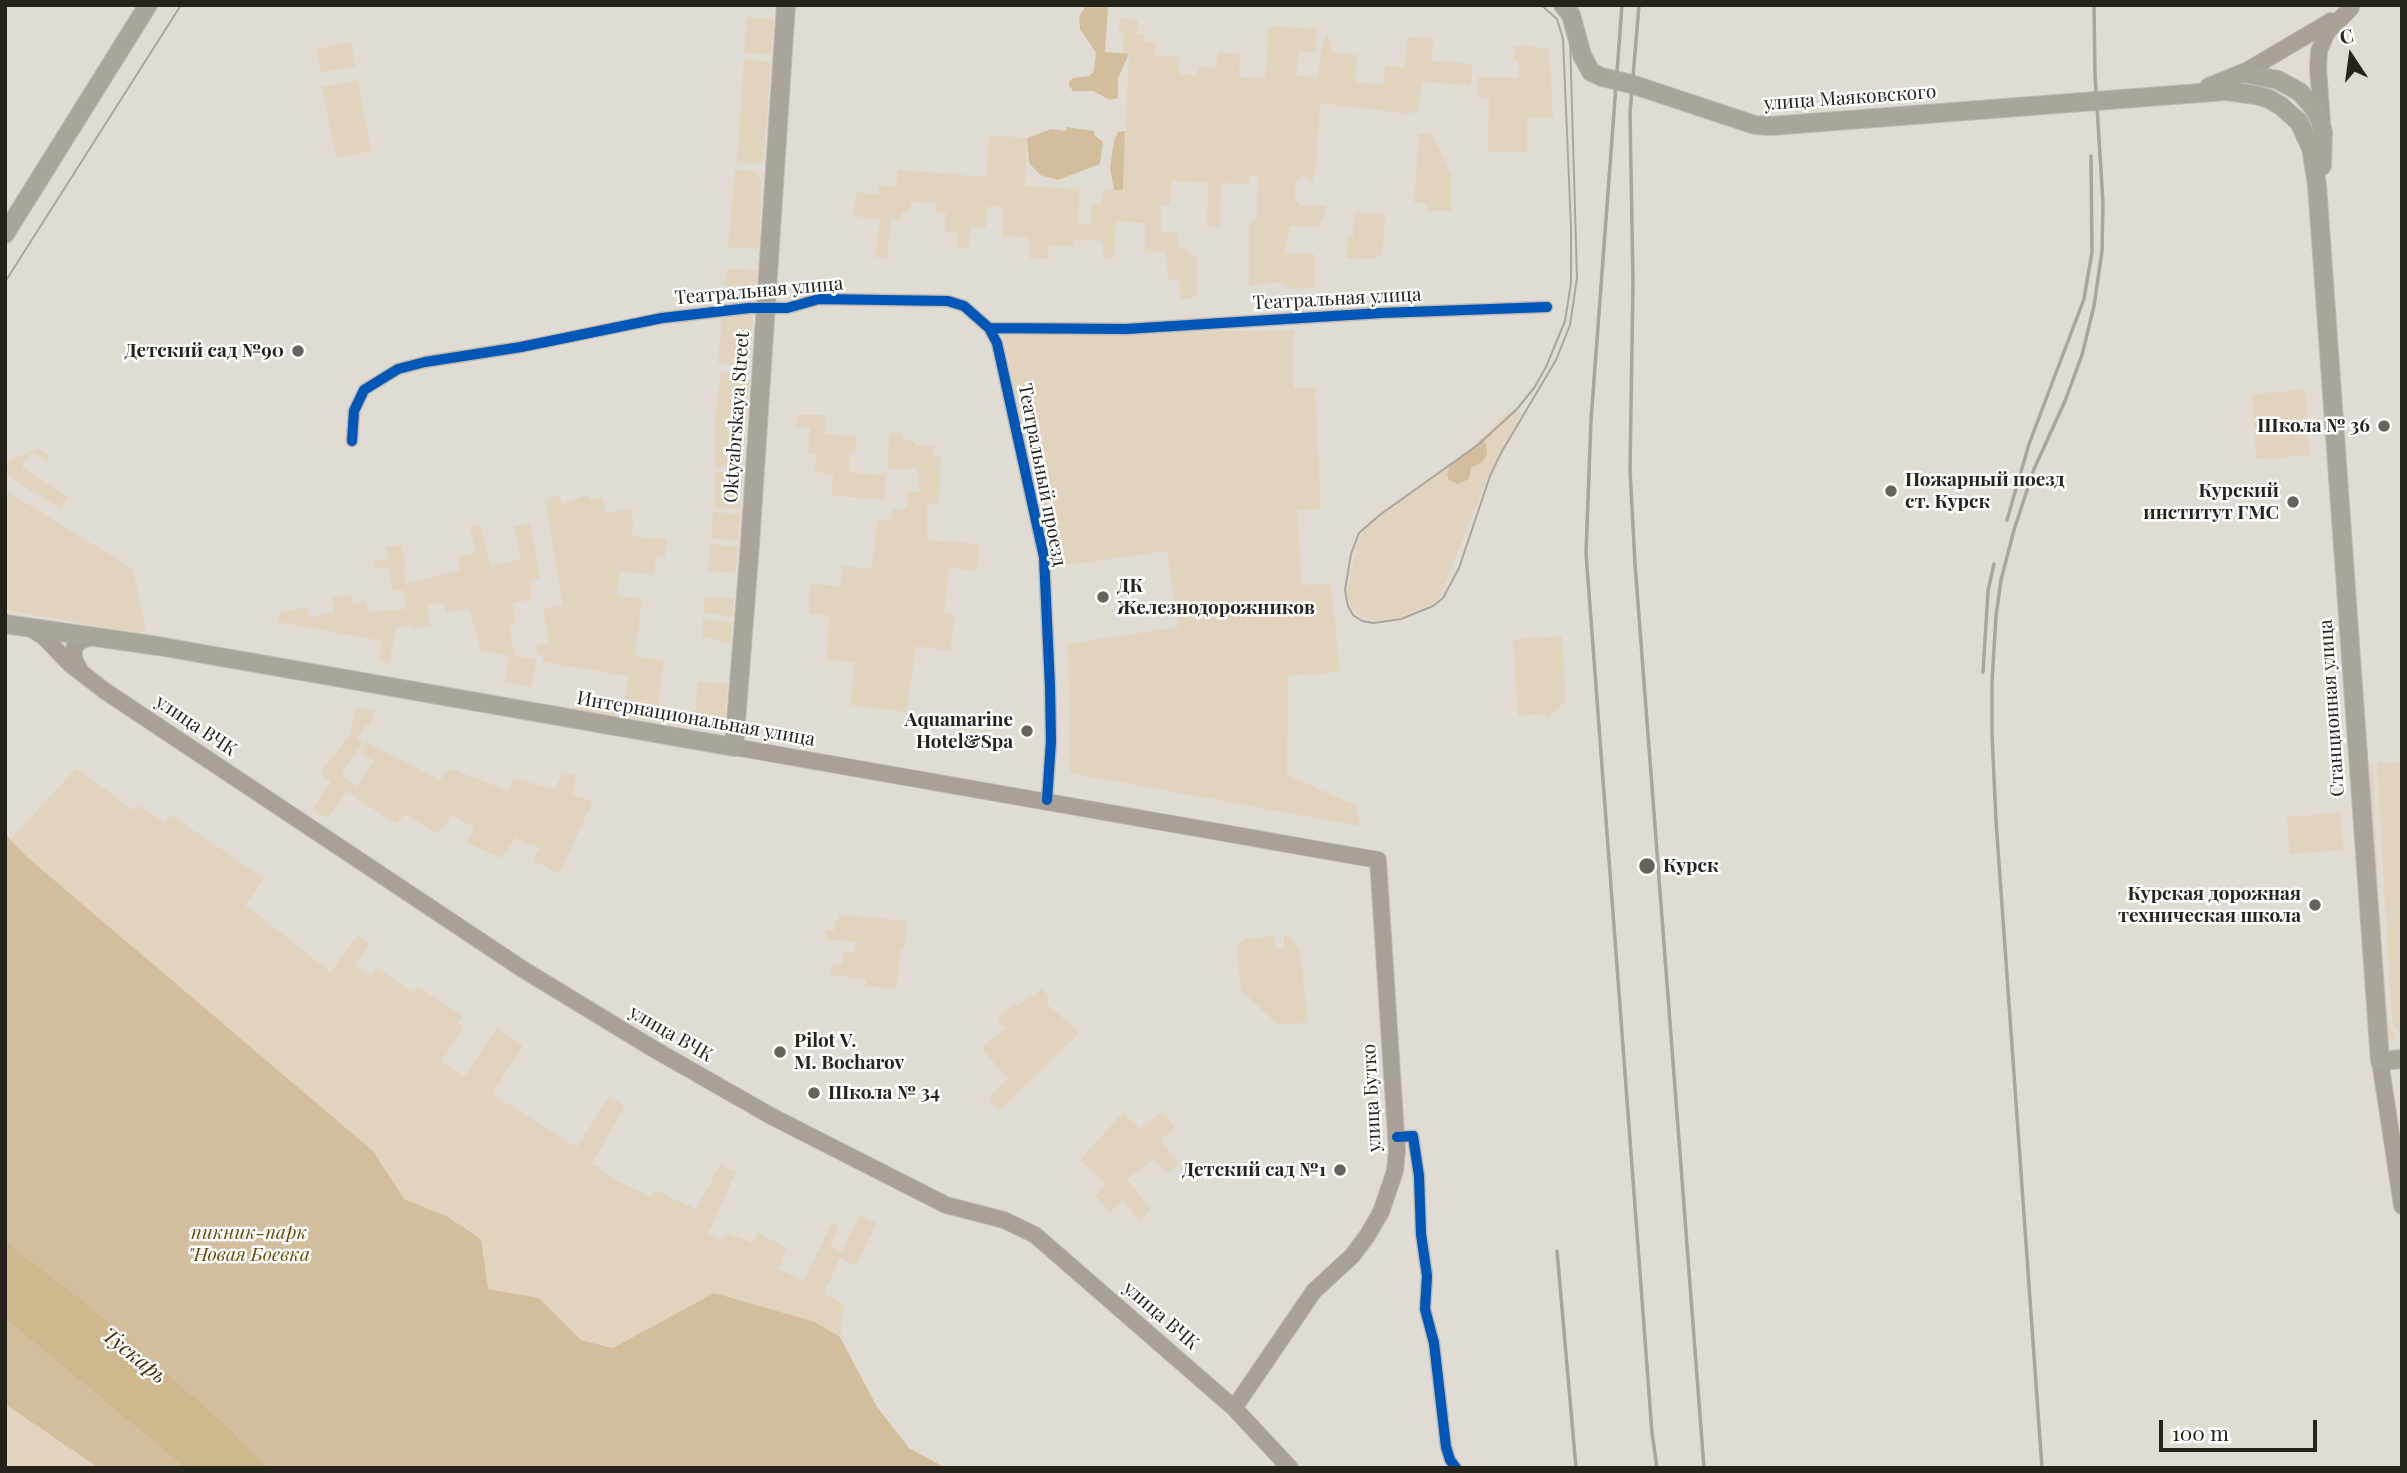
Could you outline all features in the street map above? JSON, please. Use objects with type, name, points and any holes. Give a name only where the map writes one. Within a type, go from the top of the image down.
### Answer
[{"type":"main road","points":[[5,234],[148,5]]},
{"type":"main road","name":"Oktyabrskaya Street","points":[[734,747],[786,5]]},
{"type":"main road","name":"улица Маяковского","points":[[1563,5],[1571,15],[1586,65],[1596,75],[1654,91],[1755,125],[1772,126],[2193,93]]},
{"type":"main road","points":[[2193,93],[2243,73],[2314,33],[2352,6]]},
{"type":"main road","name":"Станционная улица","points":[[2318,205],[2323,132],[2319,51],[2327,32],[2352,6]]},
{"type":"main road","name":"Станционная улица","points":[[2243,73],[2278,80],[2300,92],[2316,111],[2323,132]]},
{"type":"main road","name":"Станционная улица","points":[[2193,93],[2226,91],[2269,99],[2291,113],[2303,127],[2311,148],[2318,205],[2380,1061],[2402,1206]]},
{"type":"main road","name":"Интернациональная улица","points":[[5,624],[1046,800],[1378,860]]},
{"type":"main road","name":"улица ВЧК","points":[[27,627],[44,637],[83,674],[524,970],[653,1048],[771,1116],[946,1205],[1004,1220],[1035,1235],[1234,1408],[1290,1468]]},
{"type":"main road","points":[[83,674],[74,659],[74,648],[80,641],[92,637]]},
{"type":"main road","name":"улица Бутко","points":[[1234,1408],[1314,1291],[1367,1237],[1390,1188],[1398,1150],[1378,860]]},
{"type":"main road","points":[[2380,1061],[2402,1059]]},
{"type":"street","points":[[134,25],[136,5]]},
{"type":"street","points":[[1576,5],[1578,41]]},
{"type":"street","name":"Театральная улица","points":[[352,441],[355,411],[362,394],[398,369],[662,318],[765,308],[787,309],[819,299],[948,302],[964,306],[989,328],[1126,329],[1391,313],[1547,307]]},
{"type":"street","name":"Театральный проезд","points":[[989,328],[997,343],[1044,557],[1051,701],[1046,800]]},
{"type":"street","points":[[1397,1137],[1413,1136],[1427,1276],[1424,1309],[1434,1343],[1446,1447],[1456,1468]]},
{"type":"shaded area","points":[[747,17],[774,19],[771,55],[744,53]]},
{"type":"shaded area","points":[[1120,18],[1138,20],[1137,34],[1145,34],[1144,41],[1156,42],[1155,55],[1180,57],[1179,74],[1197,75],[1198,66],[1216,68],[1218,52],[1240,55],[1239,77],[1265,79],[1269,26],[1317,29],[1315,52],[1298,52],[1296,76],[1318,77],[1322,45],[1328,34],[1333,53],[1357,55],[1355,82],[1383,85],[1385,65],[1405,67],[1407,37],[1433,39],[1432,61],[1472,64],[1471,85],[1422,82],[1418,111],[1409,114],[1320,103],[1316,170],[1312,182],[1303,175],[1296,182],[1294,194],[1300,206],[1325,206],[1326,213],[1319,226],[1290,226],[1284,254],[1315,254],[1314,288],[1288,289],[1287,286],[1274,282],[1249,287],[1249,224],[1257,217],[1258,176],[1249,176],[1249,184],[1221,183],[1220,227],[1207,226],[1208,183],[1171,181],[1170,205],[1161,205],[1161,232],[1178,233],[1179,248],[1187,247],[1188,255],[1197,255],[1198,295],[1191,299],[1181,299],[1179,280],[1168,280],[1166,252],[1145,251],[1145,223],[1116,222],[1114,258],[1103,257],[1103,241],[1074,240],[1073,247],[1049,246],[1048,259],[1029,258],[1029,238],[1002,236],[1002,207],[987,206],[986,228],[970,227],[969,248],[957,248],[957,233],[945,232],[946,213],[936,212],[936,202],[911,201],[909,212],[902,212],[901,219],[891,219],[887,258],[875,257],[880,219],[853,216],[857,192],[878,194],[879,185],[896,186],[898,170],[986,177],[989,135],[1027,138],[1025,186],[1079,189],[1078,223],[1090,224],[1092,204],[1102,204],[1103,190],[1123,190],[1129,55],[1122,54],[1124,33],[1119,32]]},
{"type":"shaded area","points":[[351,42],[355,66],[321,73],[316,49]]},
{"type":"shaded area","points":[[1515,46],[1549,48],[1553,118],[1527,118],[1527,152],[1488,152],[1489,98],[1478,97],[1478,77],[1519,77],[1519,61],[1513,61]]},
{"type":"shaded area","points":[[744,59],[771,62],[764,157],[762,161],[754,164],[737,163]]},
{"type":"shaded area","points":[[358,80],[371,151],[336,158],[322,87]]},
{"type":"shaded area","points":[[1419,134],[1432,134],[1451,175],[1451,211],[1427,211],[1427,203],[1414,203]]},
{"type":"shaded area","points":[[735,169],[750,170],[762,180],[759,249],[728,248]]},
{"type":"shaded area","points":[[1354,213],[1385,215],[1382,255],[1375,259],[1347,258],[1348,237],[1353,237]]},
{"type":"shaded area","points":[[727,269],[757,270],[756,286],[725,286]]},
{"type":"shaded area","points":[[747,312],[753,317],[749,363],[743,366],[718,363],[722,316]]},
{"type":"shaded area","points":[[1294,330],[1294,388],[1315,388],[1321,509],[1297,511],[1302,585],[1331,584],[1340,672],[1288,676],[1287,775],[1357,806],[1359,826],[1070,773],[1068,644],[1178,627],[1167,551],[1053,567],[1003,335]]},
{"type":"shaded area","points":[[721,372],[742,374],[749,380],[743,468],[715,467],[714,427]]},
{"type":"shaded area","points":[[2305,390],[2310,455],[2256,459],[2252,394]]},
{"type":"shaded area","points":[[1509,411],[1522,413],[1488,476],[1440,597],[1432,604],[1400,617],[1377,621],[1359,615],[1351,607],[1347,592],[1357,544],[1369,521],[1450,464],[1447,474],[1481,463],[1486,444],[1482,438]]},
{"type":"shaded area","points":[[797,415],[826,415],[825,434],[856,436],[855,452],[849,452],[849,472],[886,475],[885,499],[832,496],[833,474],[814,472],[816,455],[808,453],[810,428],[796,427]]},
{"type":"shaded area","points":[[889,433],[902,433],[902,440],[915,441],[915,446],[934,446],[934,457],[941,457],[939,503],[927,504],[927,540],[979,544],[977,570],[949,568],[944,613],[955,615],[950,651],[916,646],[906,712],[851,705],[854,662],[827,660],[829,616],[809,614],[810,584],[841,586],[842,566],[872,569],[877,520],[892,519],[893,509],[907,510],[908,492],[919,492],[918,469],[888,469]]},
{"type":"shaded area","points":[[37,449],[50,455],[47,461],[33,452],[21,467],[68,497],[61,509],[5,474],[5,462]]},
{"type":"shaded area","points":[[715,472],[743,473],[740,509],[714,507]]},
{"type":"shaded area","points":[[5,490],[133,569],[146,631],[138,633],[5,610]]},
{"type":"shaded area","points":[[557,494],[563,505],[588,494],[591,500],[602,497],[606,513],[630,509],[632,536],[667,539],[665,557],[656,556],[653,575],[620,571],[617,596],[642,599],[635,656],[664,661],[657,710],[624,704],[628,676],[543,662],[543,655],[538,655],[537,645],[549,643],[543,609],[563,605],[545,501]]},
{"type":"shaded area","points":[[713,512],[740,514],[738,541],[711,538]]},
{"type":"shaded area","points":[[530,523],[540,578],[529,580],[532,599],[512,604],[516,624],[509,626],[515,656],[536,659],[531,687],[505,682],[509,656],[481,651],[469,608],[446,613],[443,602],[427,605],[430,625],[413,629],[412,625],[397,626],[389,663],[379,661],[382,641],[278,622],[279,612],[307,607],[309,617],[334,612],[333,597],[352,595],[353,604],[366,603],[367,612],[405,609],[404,590],[392,591],[388,567],[375,568],[374,561],[388,558],[386,547],[401,544],[407,569],[403,570],[407,584],[460,570],[458,557],[476,553],[470,527],[480,525],[491,566],[521,559],[514,527]]},
{"type":"shaded area","points":[[710,544],[738,546],[736,573],[708,571]]},
{"type":"shaded area","points":[[705,597],[734,599],[733,617],[704,613]]},
{"type":"shaded area","points":[[703,619],[732,623],[731,643],[702,637]]},
{"type":"shaded area","points":[[1562,636],[1566,701],[1547,720],[1546,714],[1518,716],[1513,640]]},
{"type":"shaded area","points":[[698,682],[728,683],[725,724],[717,732],[576,709],[577,702],[694,723]]},
{"type":"shaded area","points":[[356,707],[374,711],[370,726],[366,725],[357,738],[363,743],[341,774],[357,787],[374,761],[360,752],[366,742],[440,780],[450,768],[508,791],[514,778],[555,790],[562,772],[576,776],[573,795],[593,801],[559,874],[533,860],[540,848],[532,843],[529,846],[516,837],[501,858],[466,842],[475,828],[452,815],[438,834],[405,814],[396,824],[346,791],[328,819],[313,809],[331,781],[320,774],[350,734]]},
{"type":"shaded area","points":[[2402,762],[2402,1038],[2392,1021],[2377,763]]},
{"type":"shaded area","points":[[2373,763],[2378,891],[2388,1023],[2397,1039],[2392,1040],[2384,1033],[2364,764]]},
{"type":"shaded area","points":[[76,768],[134,811],[138,805],[165,822],[171,815],[264,878],[245,905],[331,972],[358,935],[370,944],[355,965],[371,975],[378,968],[413,993],[418,987],[462,1016],[458,1023],[464,1027],[441,1062],[465,1077],[497,1028],[523,1045],[492,1094],[577,1147],[609,1097],[624,1106],[592,1164],[618,1181],[651,1197],[655,1190],[696,1209],[720,1165],[736,1172],[708,1233],[722,1240],[727,1233],[752,1243],[758,1233],[787,1248],[778,1269],[804,1281],[832,1223],[839,1227],[830,1245],[842,1252],[859,1215],[876,1223],[856,1266],[840,1258],[824,1293],[844,1305],[840,1337],[877,1407],[581,1340],[539,1298],[487,1289],[446,1216],[404,1199],[373,1151],[27,857],[11,839]]},
{"type":"shaded area","points":[[2341,813],[2343,850],[2290,854],[2287,817]]},
{"type":"shaded area","points":[[839,915],[907,921],[905,948],[901,948],[896,989],[866,986],[866,979],[830,975],[831,964],[842,965],[844,952],[855,952],[855,942],[826,939],[826,930],[834,931],[835,920],[839,920]]},
{"type":"shaded area","points":[[1284,935],[1291,938],[1300,952],[1308,1020],[1306,1023],[1277,1024],[1241,990],[1237,945],[1245,939],[1275,936],[1276,949],[1284,948]]},
{"type":"shaded area","points":[[1042,989],[1050,998],[1046,1003],[1079,1033],[999,1111],[988,1099],[1008,1078],[981,1048],[1005,1028],[997,1019],[1014,1004],[1017,1007],[1030,994],[1033,997]]},
{"type":"shaded area","points":[[1123,1112],[1140,1129],[1162,1112],[1175,1127],[1161,1139],[1179,1164],[1167,1173],[1154,1159],[1127,1179],[1151,1209],[1140,1221],[1123,1200],[1111,1212],[1095,1196],[1106,1184],[1080,1160]]},
{"type":"shaded area","points":[[5,1404],[96,1464],[99,1468],[5,1468]]},
{"type":"green space","points":[[1087,5],[1108,5],[1105,52],[1129,54],[1118,78],[1118,98],[1110,100],[1093,91],[1073,91],[1069,86],[1069,81],[1073,78],[1089,76],[1094,71],[1096,53],[1080,29],[1079,16]]},
{"type":"green space","points":[[1066,127],[1094,131],[1094,135],[1103,142],[1100,164],[1058,180],[1040,175],[1029,163],[1027,138],[1051,129],[1066,131]]},
{"type":"green space","points":[[1125,131],[1123,190],[1114,190],[1110,168],[1114,140],[1118,132]]},
{"type":"green space","points":[[1482,438],[1486,444],[1487,455],[1481,463],[1471,468],[1469,479],[1458,484],[1449,480],[1447,474],[1450,464],[1464,456]]},
{"type":"green space","name":"пикник-парк \"Новая Боевка","points":[[5,834],[27,857],[373,1151],[404,1199],[446,1216],[481,1239],[488,1289],[539,1298],[581,1340],[613,1348],[714,1293],[815,1322],[840,1337],[877,1407],[909,1448],[946,1468],[268,1468],[224,1423],[85,1302],[5,1241]]},
{"type":"green space","points":[[5,1319],[177,1461],[181,1468],[99,1468],[5,1404]]},
{"type":"water","name":"Тускарь","points":[[5,1241],[85,1302],[224,1423],[268,1468],[181,1468],[177,1461],[5,1319]]},
{"type":"tram line","points":[[5,282],[181,5]]},
{"type":"tram line","points":[[1541,5],[1557,19],[1563,39],[1571,227],[1571,283],[1565,321],[1546,367],[1517,409],[1479,444],[1381,514],[1359,533],[1351,554],[1345,590],[1348,606],[1353,615],[1362,621],[1374,623],[1401,619],[1433,606],[1443,598],[1459,568],[1490,476],[1556,360],[1570,325],[1577,278],[1570,38],[1565,18],[1553,5]]},
{"type":"railway","points":[[1622,5],[1591,420],[1586,553],[1652,1433],[1657,1468]]},
{"type":"railway","points":[[1639,5],[1630,113],[1633,283],[1630,470],[1704,1468]]},
{"type":"railway","points":[[2042,1468],[1996,821],[1992,682],[2001,580],[2014,530],[2034,469],[2065,401],[2082,355],[2094,306],[2102,251],[2103,203],[2095,75],[2094,5]]},
{"type":"railway","points":[[2007,520],[2029,444],[2084,299],[2092,252],[2091,156]]},
{"type":"railway","points":[[1983,672],[1988,591],[1994,564]]},
{"type":"railway","points":[[1557,1251],[1576,1468]]},
{"type":"cycle path","points":[[352,441],[354,411],[364,390],[398,369],[425,362],[521,347],[662,318],[749,308],[787,308],[819,299],[948,301],[964,306],[989,328],[997,343],[1044,557],[1051,741],[1047,800]]},
{"type":"cycle path","points":[[989,328],[1126,329],[1381,313],[1547,307]]},
{"type":"cycle path","points":[[1397,1137],[1413,1136],[1427,1276],[1425,1309],[1434,1343],[1446,1447],[1456,1468]]},
{"type":"place","name":"Детский сад №90","points":[[298,351]]},
{"type":"place","name":"Школа № 36","points":[[2384,426]]},
{"type":"place","name":"Пожарный поезд ст. Курск","points":[[1891,491]]},
{"type":"place","name":"Курский институт ГМС","points":[[2293,502]]},
{"type":"place","name":"ДК Железнодорожников","points":[[1103,597]]},
{"type":"place","name":"Aquamarine Hotel&Spa","points":[[1027,731]]},
{"type":"place","name":"Курск","points":[[1647,866]]},
{"type":"place","name":"Курская дорожная техническая школа","points":[[2315,905]]},
{"type":"place","name":"Pilot V. M. Bocharov","points":[[780,1052]]},
{"type":"place","name":"Школа № 34","points":[[814,1093]]},
{"type":"place","name":"Детский сад №1","points":[[1340,1170]]}]
